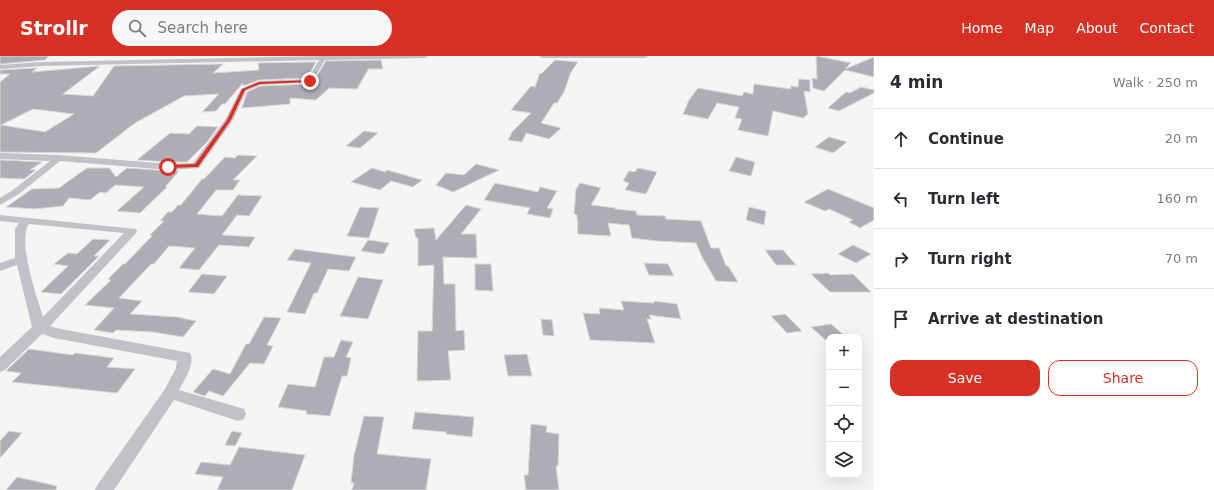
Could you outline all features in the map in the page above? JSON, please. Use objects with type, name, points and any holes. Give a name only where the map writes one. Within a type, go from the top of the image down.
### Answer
[{"type":"street","points":[[0,67],[55,63],[425,56]]},
{"type":"street","points":[[542,56],[645,56]]},
{"type":"street","points":[[0,156],[59,158],[168,167],[196,166],[229,120],[243,90],[259,83],[310,81],[323,57]]},
{"type":"street","points":[[0,202],[16,192],[59,158]]},
{"type":"street","points":[[0,218],[132,231],[56,312],[0,366]]},
{"type":"street","points":[[26,220],[20,229],[21,260],[39,327]]},
{"type":"street","points":[[0,267],[21,260]]},
{"type":"street","points":[[39,327],[54,333],[185,358],[183,368],[170,393],[104,490]]},
{"type":"street","points":[[170,393],[238,414]]},
{"type":"building","points":[[0,56],[49,56],[45,60],[0,64]]},
{"type":"building","points":[[816,56],[851,63],[845,69],[874,57],[874,77],[845,70],[824,91],[813,88],[812,78],[817,79]]},
{"type":"building","points":[[381,60],[383,69],[369,68],[357,89],[329,88],[316,100],[290,98],[290,104],[242,108],[247,92],[260,86],[312,84],[326,61]]},
{"type":"building","points":[[555,60],[578,62],[571,72],[564,92],[557,103],[554,103],[541,123],[561,128],[549,139],[526,133],[522,142],[508,140],[512,132],[531,113],[511,110],[531,86],[535,87],[540,73],[541,74]]},
{"type":"building","points":[[316,62],[307,78],[259,80],[243,86],[243,83],[225,104],[222,104],[216,111],[202,112],[219,94],[184,96],[135,123],[96,153],[0,152],[0,82],[10,74],[0,74],[0,70],[37,68],[32,72],[100,66],[63,94],[93,96],[114,66],[223,64],[213,73],[259,70],[258,63]],"holes":[[[33,109],[74,114],[45,132],[1,125]]]},
{"type":"building","points":[[799,79],[810,80],[810,92],[804,91],[808,114],[803,118],[773,111],[768,136],[738,130],[742,119],[735,118],[739,107],[717,103],[708,119],[683,114],[689,100],[698,88],[742,96],[744,92],[753,94],[754,84],[791,89],[791,86],[798,87]]},
{"type":"building","points":[[861,87],[874,90],[874,93],[839,111],[828,108],[846,92],[850,93]]},
{"type":"building","points":[[197,126],[218,127],[207,142],[187,162],[137,160],[170,133],[189,134]]},
{"type":"building","points":[[364,131],[378,133],[360,148],[346,146]]},
{"type":"building","points":[[829,137],[847,142],[833,153],[815,147]]},
{"type":"building","points":[[238,155],[257,156],[233,180],[240,180],[233,190],[216,190],[197,214],[222,216],[238,195],[262,196],[249,216],[237,215],[222,235],[255,237],[249,247],[219,245],[199,270],[179,268],[195,248],[169,246],[154,264],[151,264],[119,298],[142,301],[130,314],[177,317],[196,321],[183,337],[153,332],[116,330],[113,333],[94,330],[114,308],[85,305],[111,280],[108,279],[152,236],[150,235],[164,221],[160,221],[168,212],[172,212],[178,205],[181,205],[202,179],[204,179],[225,157],[235,158]]},
{"type":"building","points":[[736,157],[755,162],[751,176],[729,171]]},
{"type":"building","points":[[0,160],[42,162],[30,170],[36,170],[24,179],[0,178]]},
{"type":"building","points":[[476,164],[499,170],[453,192],[436,185],[446,173],[464,175]]},
{"type":"building","points":[[87,168],[109,168],[116,177],[127,168],[179,171],[165,187],[167,187],[140,213],[117,211],[144,187],[115,185],[106,193],[100,192],[90,200],[69,198],[63,206],[35,209],[6,207],[32,189],[59,188]]},
{"type":"building","points":[[372,168],[385,172],[387,170],[422,180],[413,187],[391,181],[380,190],[351,182]]},
{"type":"building","points":[[638,168],[657,172],[646,194],[625,190],[629,183],[623,181],[629,171],[635,172]]},
{"type":"building","points":[[495,183],[538,192],[540,187],[557,191],[547,208],[553,209],[550,218],[527,214],[530,208],[484,200]]},
{"type":"building","points":[[580,183],[601,188],[591,205],[636,211],[637,215],[665,216],[666,219],[701,221],[711,248],[719,248],[726,266],[728,266],[738,282],[716,281],[702,257],[696,243],[632,238],[629,225],[608,223],[611,236],[578,234],[577,215],[574,214],[576,189]]},
{"type":"building","points":[[828,189],[874,208],[874,220],[860,228],[849,222],[853,220],[829,209],[825,211],[804,202]]},
{"type":"building","points":[[466,205],[481,209],[461,234],[476,234],[477,258],[443,257],[444,284],[455,284],[456,331],[464,330],[465,350],[448,351],[451,380],[417,381],[418,331],[432,331],[434,265],[418,266],[418,238],[416,238],[414,229],[434,228],[436,240]]},
{"type":"building","points":[[360,207],[379,208],[369,238],[347,236]]},
{"type":"building","points":[[749,207],[766,211],[764,225],[746,220]]},
{"type":"building","points":[[93,239],[110,240],[94,256],[99,256],[61,294],[41,292],[68,266],[54,264],[68,253],[77,254]]},
{"type":"building","points":[[368,240],[389,243],[384,253],[380,254],[361,251]]},
{"type":"building","points":[[853,245],[871,254],[856,263],[838,254]]},
{"type":"building","points":[[295,249],[356,257],[349,271],[328,269],[317,293],[314,293],[305,314],[287,312],[311,263],[287,260]]},
{"type":"building","points":[[765,250],[783,250],[796,265],[776,265]]},
{"type":"building","points":[[644,263],[668,264],[674,276],[649,275]]},
{"type":"building","points":[[475,264],[491,264],[493,291],[475,290]]},
{"type":"building","points":[[828,273],[830,275],[853,274],[871,292],[830,292],[811,274]]},
{"type":"building","points":[[202,274],[227,276],[214,294],[188,292]]},
{"type":"building","points":[[358,277],[383,280],[368,319],[340,316]]},
{"type":"building","points":[[621,301],[654,303],[654,301],[677,304],[681,319],[649,315],[651,319],[647,319],[655,343],[590,340],[583,313],[600,314],[599,308],[624,310]]},
{"type":"building","points":[[785,314],[802,331],[787,333],[771,316]]},
{"type":"building","points":[[264,317],[281,318],[267,345],[273,346],[264,364],[250,363],[223,396],[209,391],[205,396],[193,392],[213,369],[230,374],[246,344],[249,344]]},
{"type":"building","points":[[541,319],[552,320],[554,336],[543,335]]},
{"type":"building","points":[[831,324],[843,334],[826,334],[826,340],[811,327]]},
{"type":"building","points":[[341,340],[353,342],[346,357],[351,358],[347,376],[342,376],[330,416],[306,414],[307,411],[278,407],[288,384],[315,387],[324,357],[334,357]]},
{"type":"building","points":[[29,349],[73,355],[75,353],[114,358],[107,367],[135,369],[117,393],[12,382],[21,373],[6,371]]},
{"type":"building","points":[[527,354],[532,376],[508,376],[504,355]]},
{"type":"building","points":[[415,412],[474,417],[472,437],[446,434],[446,432],[412,429]]},
{"type":"building","points":[[364,416],[384,417],[377,454],[431,459],[426,490],[352,490],[354,483],[351,483],[354,455]]},
{"type":"building","points":[[531,424],[547,426],[546,432],[559,434],[558,466],[556,466],[559,490],[526,490],[524,475],[528,475]]},
{"type":"building","points":[[9,431],[22,433],[0,458],[0,441]]},
{"type":"building","points":[[232,431],[242,433],[235,446],[225,445]]},
{"type":"building","points":[[239,447],[305,455],[292,490],[217,490],[223,477],[195,474],[201,462],[230,465]]},
{"type":"building","points":[[17,477],[57,486],[56,490],[6,490]]},
{"type":"route","points":[[168,167],[196,166],[229,120],[243,90],[259,83],[310,81]]}]
